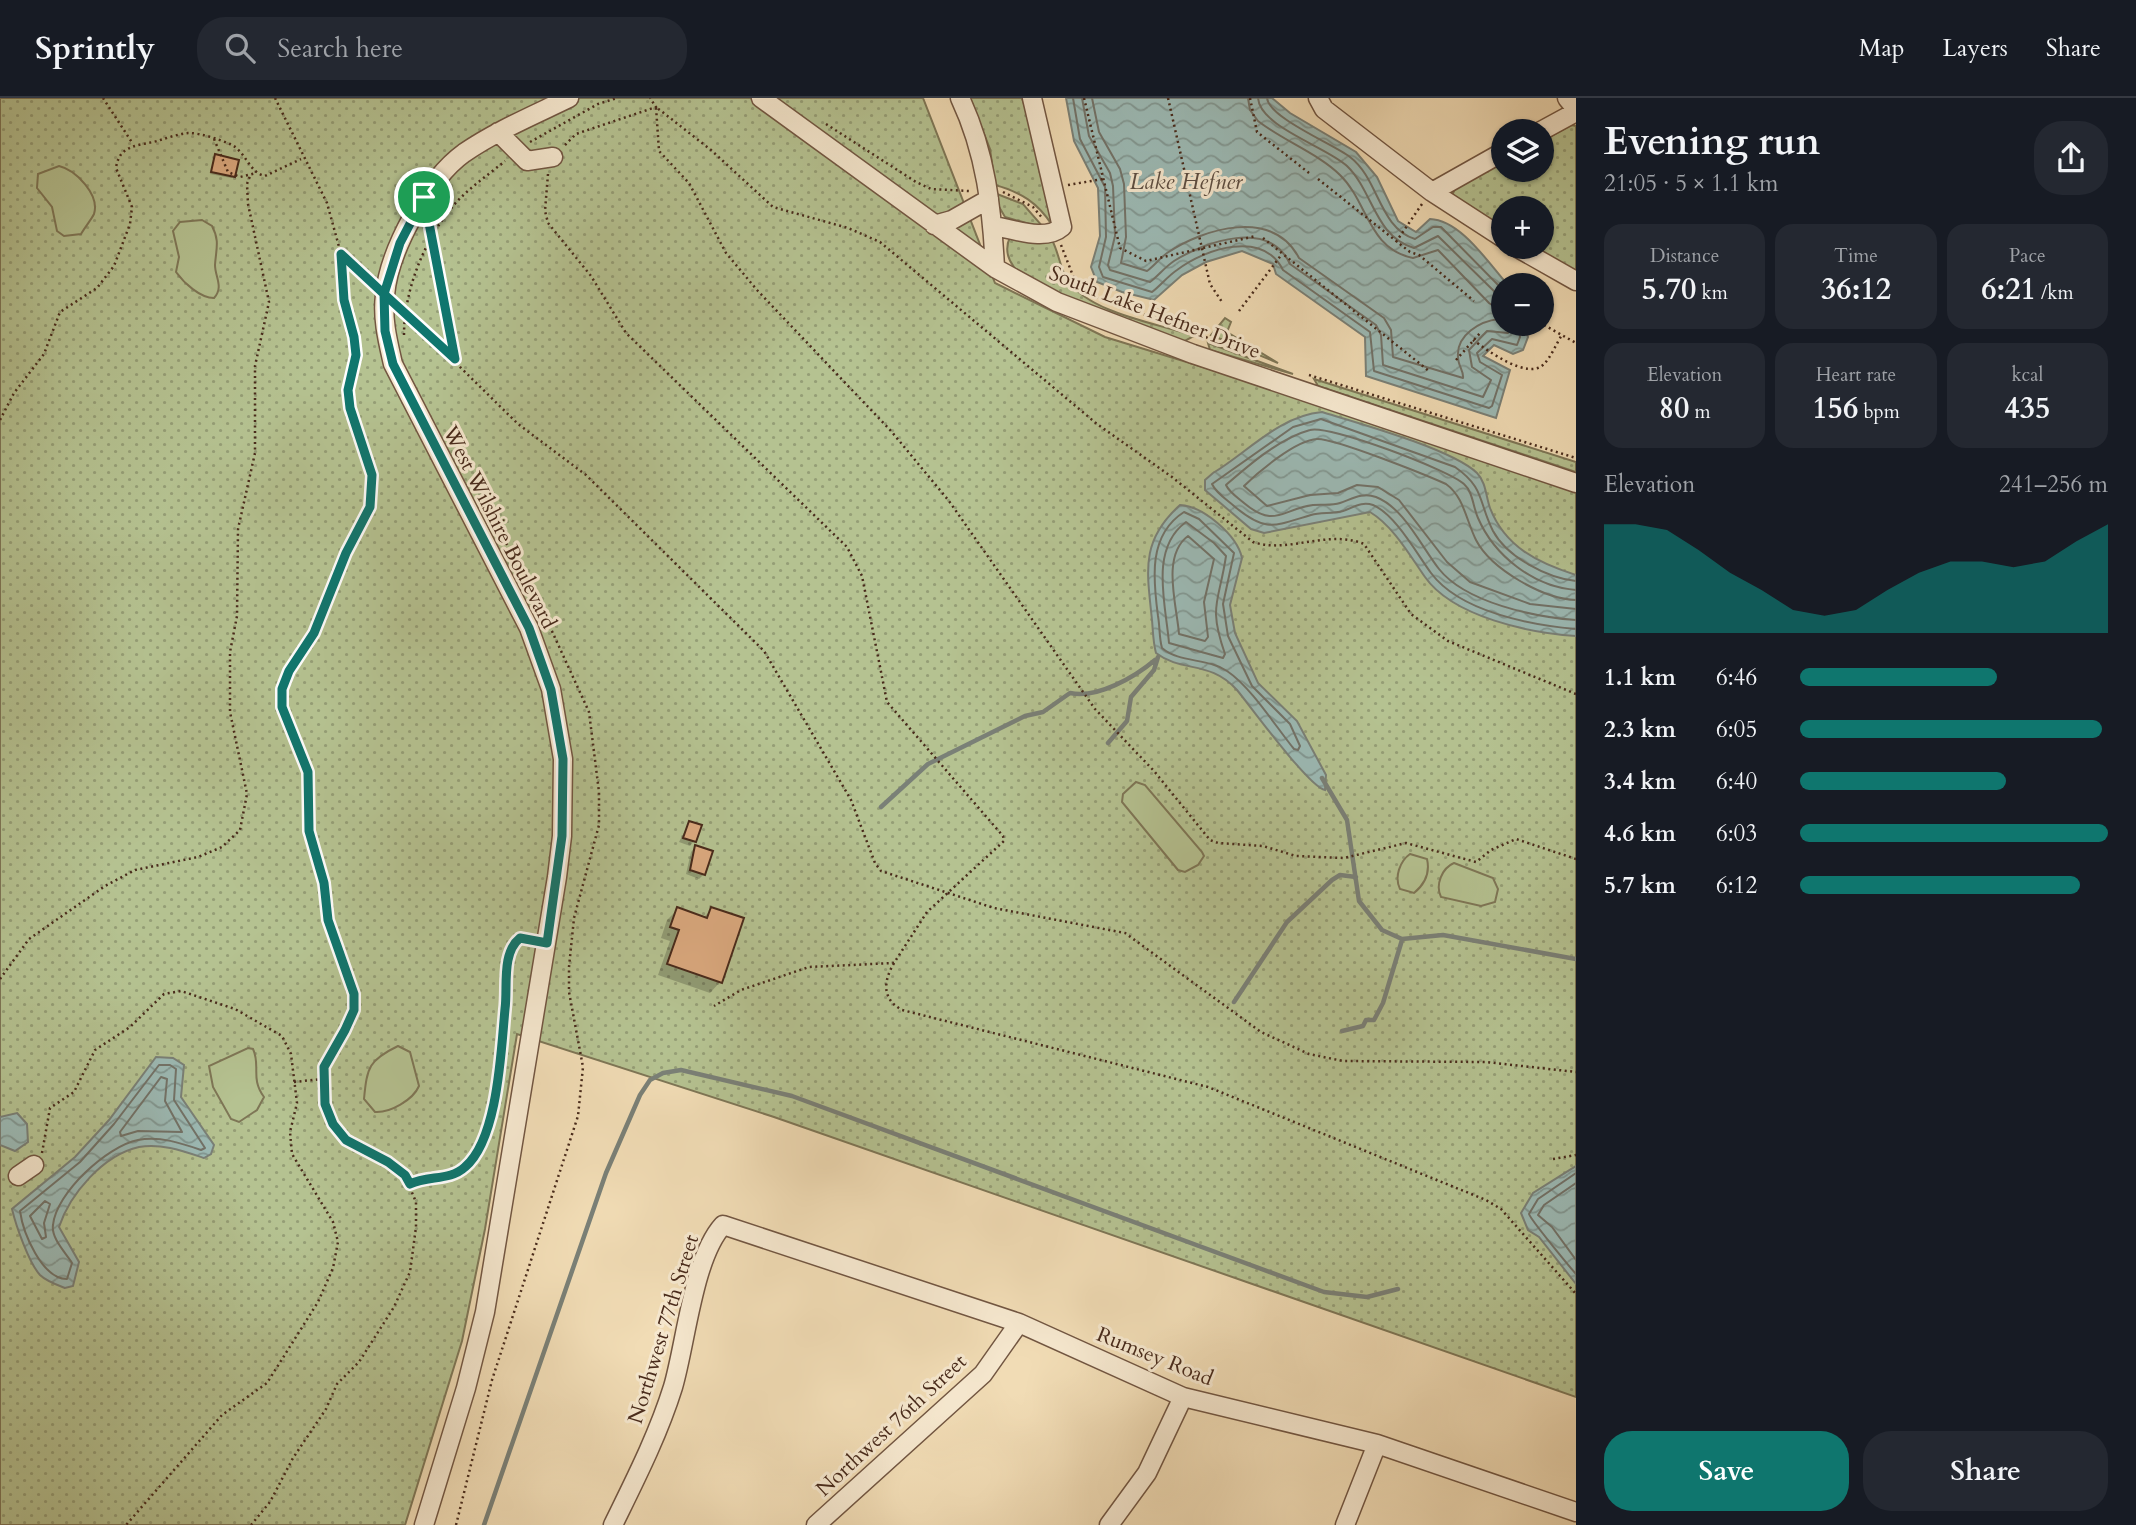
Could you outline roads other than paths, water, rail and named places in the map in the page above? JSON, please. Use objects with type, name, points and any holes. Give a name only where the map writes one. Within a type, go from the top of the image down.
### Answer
[{"type":"street","points":[[553,157],[527,161],[498,132],[569,98]]},
{"type":"street","name":"South Lake Hefner Drive","points":[[761,98],[995,268],[1057,302],[1112,325],[1576,483]]},
{"type":"street","points":[[960,98],[981,149],[995,268]]},
{"type":"street","points":[[992,226],[1054,234],[1062,227],[1032,98]]},
{"type":"street","points":[[1318,98],[1324,109],[1432,192],[1491,230]]},
{"type":"street","points":[[1554,123],[1576,110],[1567,98]]},
{"type":"street","name":"West Wilshire Boulevard","points":[[424,1525],[466,1388],[485,1312],[547,943],[562,836],[563,759],[551,690],[529,628],[393,364],[385,331],[384,294],[400,243],[424,197],[462,155],[498,132]]},
{"type":"street","points":[[1432,192],[1491,159]]},
{"type":"street","points":[[934,225],[952,220],[988,194]]},
{"type":"street","points":[[1538,259],[1576,281]]},
{"type":"street","points":[[19,1176],[34,1165]]},
{"type":"street","name":"Rumsey Road","points":[[723,1225],[1018,1322],[1183,1397],[1377,1444],[1576,1512]]},
{"type":"street","name":"Northwest 77th Street","points":[[613,1525],[649,1452],[673,1388],[708,1248],[723,1225]]},
{"type":"street","name":"Northwest 76th Street","points":[[816,1525],[983,1374],[1018,1322]]},
{"type":"street","points":[[1109,1525],[1147,1472],[1183,1397]]},
{"type":"street","points":[[1345,1525],[1377,1444]]},
{"type":"water","name":"Lake Hefner","points":[[1066,98],[1272,98],[1290,113],[1356,152],[1377,177],[1398,221],[1416,232],[1430,219],[1453,227],[1473,244],[1498,273],[1491,273],[1491,336],[1528,337],[1523,350],[1513,354],[1494,345],[1483,356],[1510,370],[1496,418],[1366,376],[1365,337],[1276,274],[1273,264],[1242,251],[1206,262],[1182,275],[1154,300],[1097,282],[1091,267],[1100,236],[1098,188],[1074,141]]},
{"type":"water","points":[[1322,412],[1426,446],[1465,464],[1477,473],[1496,522],[1504,533],[1524,552],[1536,559],[1576,575],[1576,636],[1515,627],[1454,603],[1425,577],[1393,533],[1370,512],[1264,533],[1251,529],[1205,490],[1205,480],[1264,436],[1292,420]]},
{"type":"water","points":[[1180,505],[1199,510],[1218,523],[1239,549],[1242,558],[1230,605],[1235,633],[1258,683],[1297,721],[1326,775],[1325,790],[1306,776],[1227,681],[1217,674],[1176,663],[1156,653],[1149,558],[1158,531]]},
{"type":"water","points":[[156,1057],[173,1058],[184,1065],[181,1097],[214,1145],[211,1154],[204,1158],[180,1150],[147,1146],[126,1151],[101,1167],[80,1189],[59,1227],[79,1262],[73,1286],[65,1288],[52,1283],[40,1275],[32,1262],[12,1209],[75,1157],[109,1120]]},
{"type":"water","points":[[17,1113],[27,1124],[28,1142],[15,1151],[0,1145],[0,1117]]},
{"type":"water","points":[[1576,1166],[1576,1284],[1539,1237],[1528,1230],[1521,1213],[1533,1193]]},
{"type":"waterway","points":[[1108,743],[1127,721],[1131,697],[1154,670],[1158,657]]},
{"type":"waterway","points":[[881,807],[928,764],[1025,716],[1043,712],[1070,693],[1092,693],[1115,685],[1155,660]]},
{"type":"waterway","points":[[1322,778],[1347,820],[1359,901],[1382,930],[1402,939],[1443,935],[1576,959]]},
{"type":"waterway","points":[[1234,1002],[1287,922],[1332,880],[1340,875],[1356,877]]},
{"type":"waterway","points":[[1342,1031],[1363,1026],[1366,1020],[1374,1020],[1383,1003],[1402,940]]},
{"type":"waterway","points":[[484,1525],[606,1173],[640,1095],[650,1080],[663,1073],[681,1070],[792,1096],[1324,1292],[1367,1297],[1398,1289]]}]
